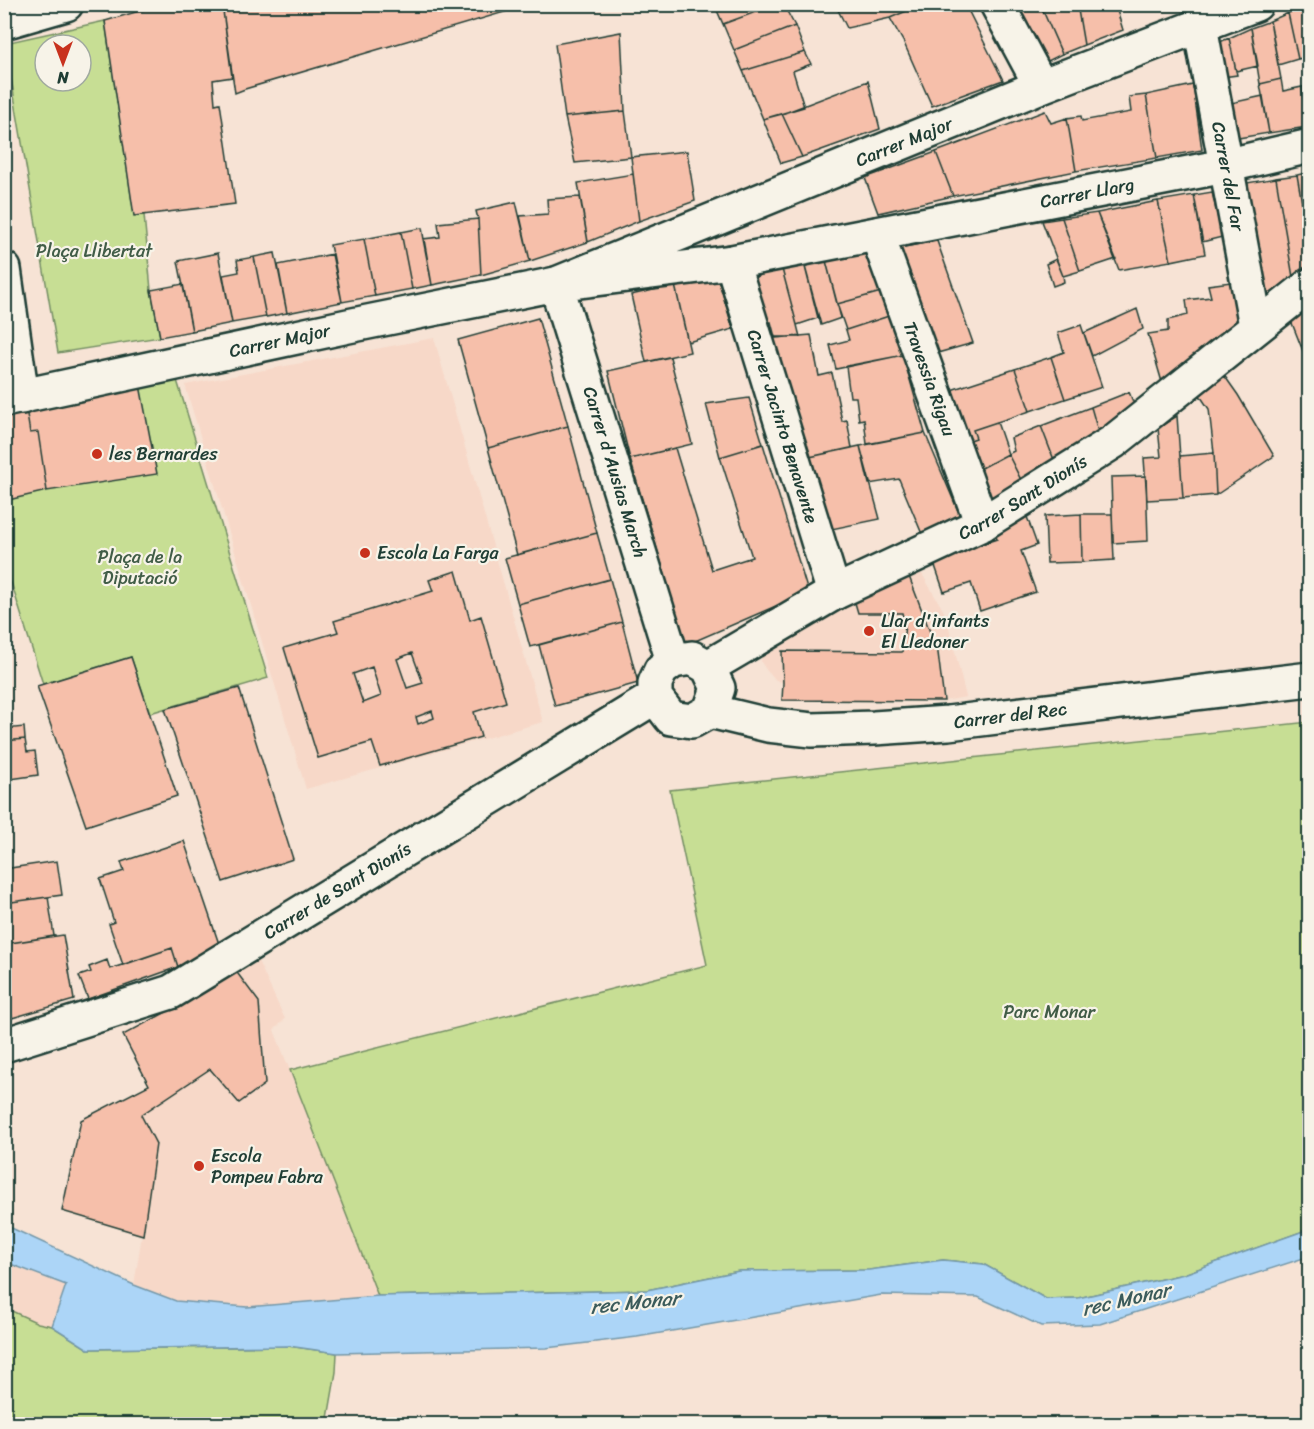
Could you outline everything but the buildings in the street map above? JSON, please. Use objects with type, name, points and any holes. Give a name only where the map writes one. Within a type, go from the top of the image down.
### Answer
[{"type":"street","points":[[4,22],[66,4]]},
{"type":"street","points":[[997,4],[1041,86]]},
{"type":"street","name":"Carrer Major","points":[[556,284],[1041,86],[1256,4]]},
{"type":"street","name":"Carrer del Far","points":[[1200,26],[1256,326]]},
{"type":"street","name":"Carrer Llarg","points":[[872,235],[1226,166],[1310,146]]},
{"type":"street","name":"Carrer Major","points":[[13,398],[556,284],[732,262],[872,235]]},
{"type":"street","name":"Travessia Rigau","points":[[872,235],[982,524]]},
{"type":"street","name":"Carrer Jacinto Benavente","points":[[732,262],[834,593]]},
{"type":"street","points":[[4,269],[13,398]]},
{"type":"street","name":"Carrer d'Ausias March","points":[[556,284],[673,661]]},
{"type":"street","name":"Carrer Sant Dionís","points":[[708,667],[834,593],[982,524],[1113,442],[1310,285]]},
{"type":"street","points":[[692,658],[708,667],[718,688],[710,711],[692,721],[671,718],[655,697],[655,682],[662,670],[673,661],[692,658]]},
{"type":"street","name":"Carrer del Rec","points":[[710,711],[768,725],[812,730],[874,728],[948,723],[1310,679]]},
{"type":"street","name":"Carrer de Sant Dionís","points":[[5,1045],[171,992],[655,697]]},
{"type":"shaded area","name":"Escola La Farga","points":[[434,338],[543,722],[306,789],[185,385]]},
{"type":"shaded area","name":"Llar d'infants El Lledoner","points":[[918,567],[946,615],[966,697],[944,701],[782,700],[783,683],[776,680],[761,662],[763,647]]},
{"type":"shaded area","name":"Escola Pompeu Fabra","points":[[258,961],[285,1019],[274,1030],[378,1296],[247,1307],[176,1301],[134,1285],[142,1235],[62,1211],[81,1120],[149,1085],[123,1035],[212,988],[232,966],[242,968]]},
{"type":"shaded area","points":[[4,1262],[66,1285],[52,1326],[38,1323],[5,1308]]},
{"type":"green space","name":"Plaça Llibertat","points":[[105,21],[134,215],[144,215],[151,290],[160,337],[58,353],[5,43],[33,37],[33,93],[93,93],[93,33],[50,33]]},
{"type":"green space","name":"Plaça de la Diputació","points":[[176,377],[268,678],[150,713],[131,657],[43,684],[5,563],[4,501],[140,385]]},
{"type":"green space","name":"Parc Monar","points":[[1309,722],[1309,1229],[1184,1274],[1078,1298],[1046,1299],[983,1264],[943,1260],[869,1270],[739,1271],[647,1290],[378,1296],[290,1070],[707,965],[670,790]]},
{"type":"green space","points":[[5,1308],[38,1323],[52,1326],[88,1349],[288,1346],[337,1353],[327,1424],[5,1424]]},
{"type":"water","name":"rec Monar","points":[[5,1225],[134,1285],[176,1301],[247,1307],[378,1296],[647,1290],[739,1271],[869,1270],[943,1260],[983,1264],[1046,1299],[1078,1298],[1184,1274],[1309,1229],[1310,1256],[1100,1324],[1041,1326],[978,1297],[881,1295],[637,1337],[546,1348],[337,1353],[288,1346],[88,1349],[52,1326],[66,1285],[5,1262]]},
{"type":"place","name":"les Bernardes","points":[[97,454]]},
{"type":"place","name":"Escola La Farga","points":[[365,553]]},
{"type":"place","name":"Llar d'infants El Lledoner","points":[[869,631]]},
{"type":"place","name":"Escola Pompeu Fabra","points":[[199,1166]]}]
